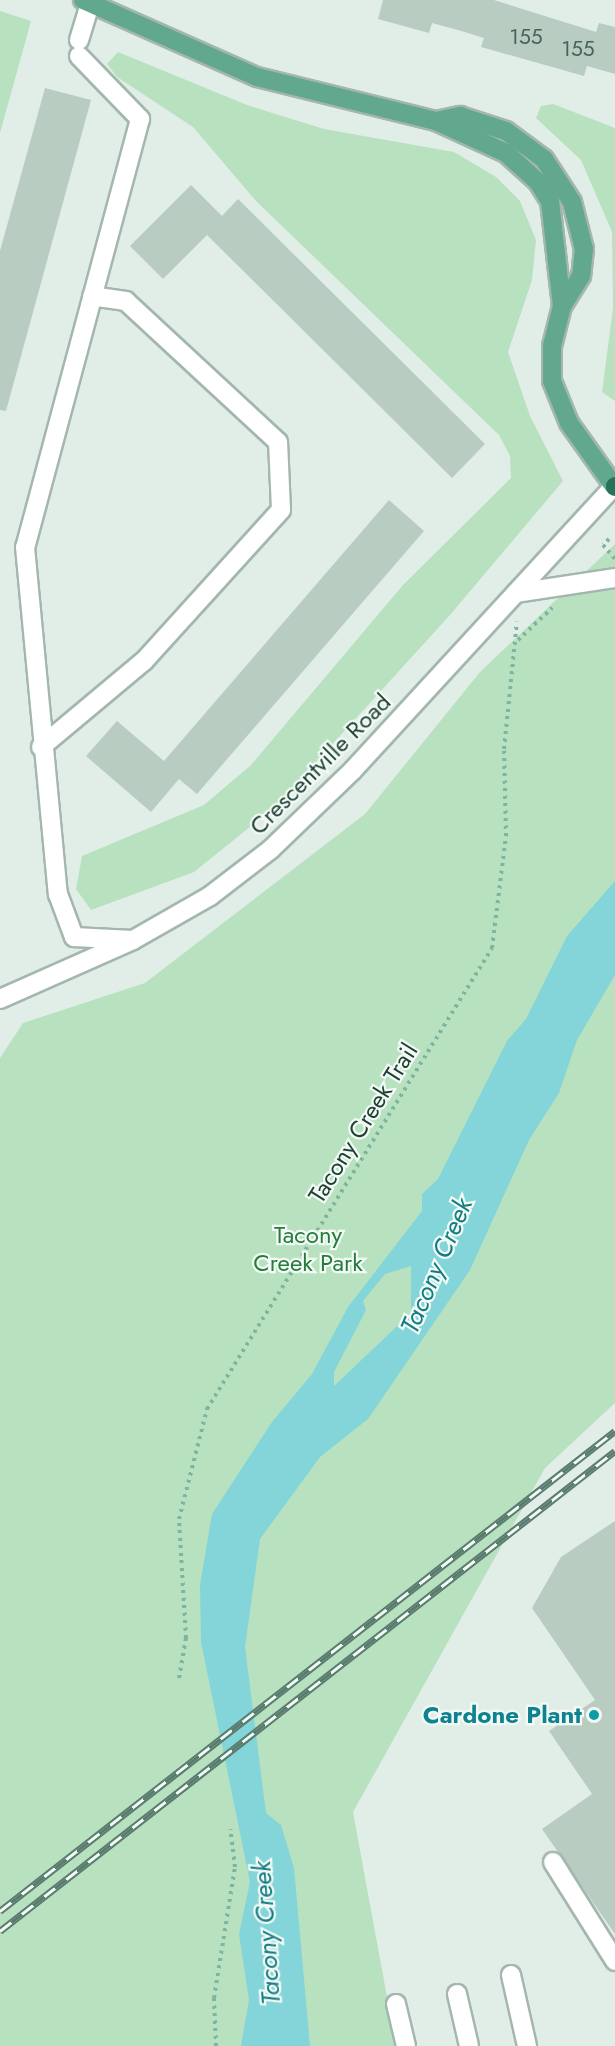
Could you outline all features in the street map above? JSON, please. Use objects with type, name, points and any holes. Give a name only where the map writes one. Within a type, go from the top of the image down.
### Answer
[{"type":"main road","points":[[87,1],[257,77],[436,121],[506,153],[538,182],[557,226],[561,306],[551,362],[557,402],[615,486]]},
{"type":"main road","points":[[436,121],[460,116],[506,131],[544,159],[561,179],[584,249],[581,276],[561,306]]},
{"type":"street","points":[[87,1],[79,48],[140,119],[25,547],[41,747],[58,894],[74,938],[133,940]]},
{"type":"street","points":[[41,747],[144,662],[281,510],[278,442],[126,301],[92,296]]},
{"type":"street","name":"Crescentville Road","points":[[0,999],[133,940],[210,896],[271,849],[353,770],[615,486]]},
{"type":"street","points":[[516,593],[615,578]]},
{"type":"street","points":[[553,1862],[615,1961]]},
{"type":"street","points":[[511,1975],[527,2046]]},
{"type":"street","points":[[457,1994],[469,2046]]},
{"type":"street","points":[[396,2004],[406,2046]]},
{"type":"path","points":[[609,539],[603,545],[615,559]]},
{"type":"path","name":"Tacony Creek Trail","points":[[179,1678],[186,1638],[179,1519],[207,1409],[492,948],[506,836],[504,749],[518,640]]},
{"type":"path","points":[[216,2046],[214,1998],[235,1867],[230,1829]]},
{"type":"green space","points":[[0,11],[31,21],[0,133]]},
{"type":"green space","points":[[118,52],[247,105],[324,129],[454,152],[496,177],[520,201],[536,240],[532,280],[508,352],[530,416],[563,481],[450,615],[277,805],[194,872],[91,910],[76,889],[82,856],[204,805],[251,765],[403,585],[511,478],[510,456],[499,435],[256,201],[193,127],[117,77],[107,64]]},
{"type":"green space","points":[[553,104],[615,128],[615,401],[602,392],[613,308],[612,232],[581,160],[536,118],[541,106]]},
{"type":"green space","name":"Tacony Creek Park","points":[[615,544],[615,1403],[545,1468],[353,1812],[396,2046],[0,2046],[0,1058],[23,1023],[145,983],[365,814],[480,672]]},
{"type":"water","name":"Tacony Creek","points":[[615,881],[615,975],[577,1040],[559,1093],[529,1140],[470,1270],[368,1419],[320,1457],[260,1539],[245,1647],[266,1813],[281,1825],[294,1868],[310,2046],[241,2046],[249,2000],[239,1934],[250,1882],[201,1642],[200,1585],[212,1514],[272,1422],[312,1374],[348,1307],[422,1211],[422,1194],[438,1179],[507,1041],[526,1019],[567,936]],"holes":[[[411,1266],[411,1313],[334,1386],[334,1372],[366,1310],[363,1301],[385,1274]]]},
{"type":"building","points":[[383,0],[494,0],[596,32],[599,23],[615,27],[615,74],[587,66],[584,76],[481,47],[484,38],[458,30],[432,23],[429,33],[378,19]]},
{"type":"building","points":[[45,88],[91,100],[6,411],[0,410],[0,251]]},
{"type":"building","points":[[191,185],[222,216],[238,199],[485,444],[452,478],[207,235],[163,279],[130,246]]},
{"type":"building","points":[[389,500],[424,531],[197,794],[179,779],[151,812],[86,756],[117,721],[164,761]]},
{"type":"building","name":"Cardone Plant","points":[[615,1521],[615,1934],[542,1829],[592,1794],[549,1731],[595,1700],[532,1608],[561,1557]]},
{"type":"railway","points":[[0,1911],[615,1431]]},
{"type":"railway","points":[[0,1931],[615,1451]]},
{"type":"place","name":"Cardone Plant","points":[[594,1715]]}]
